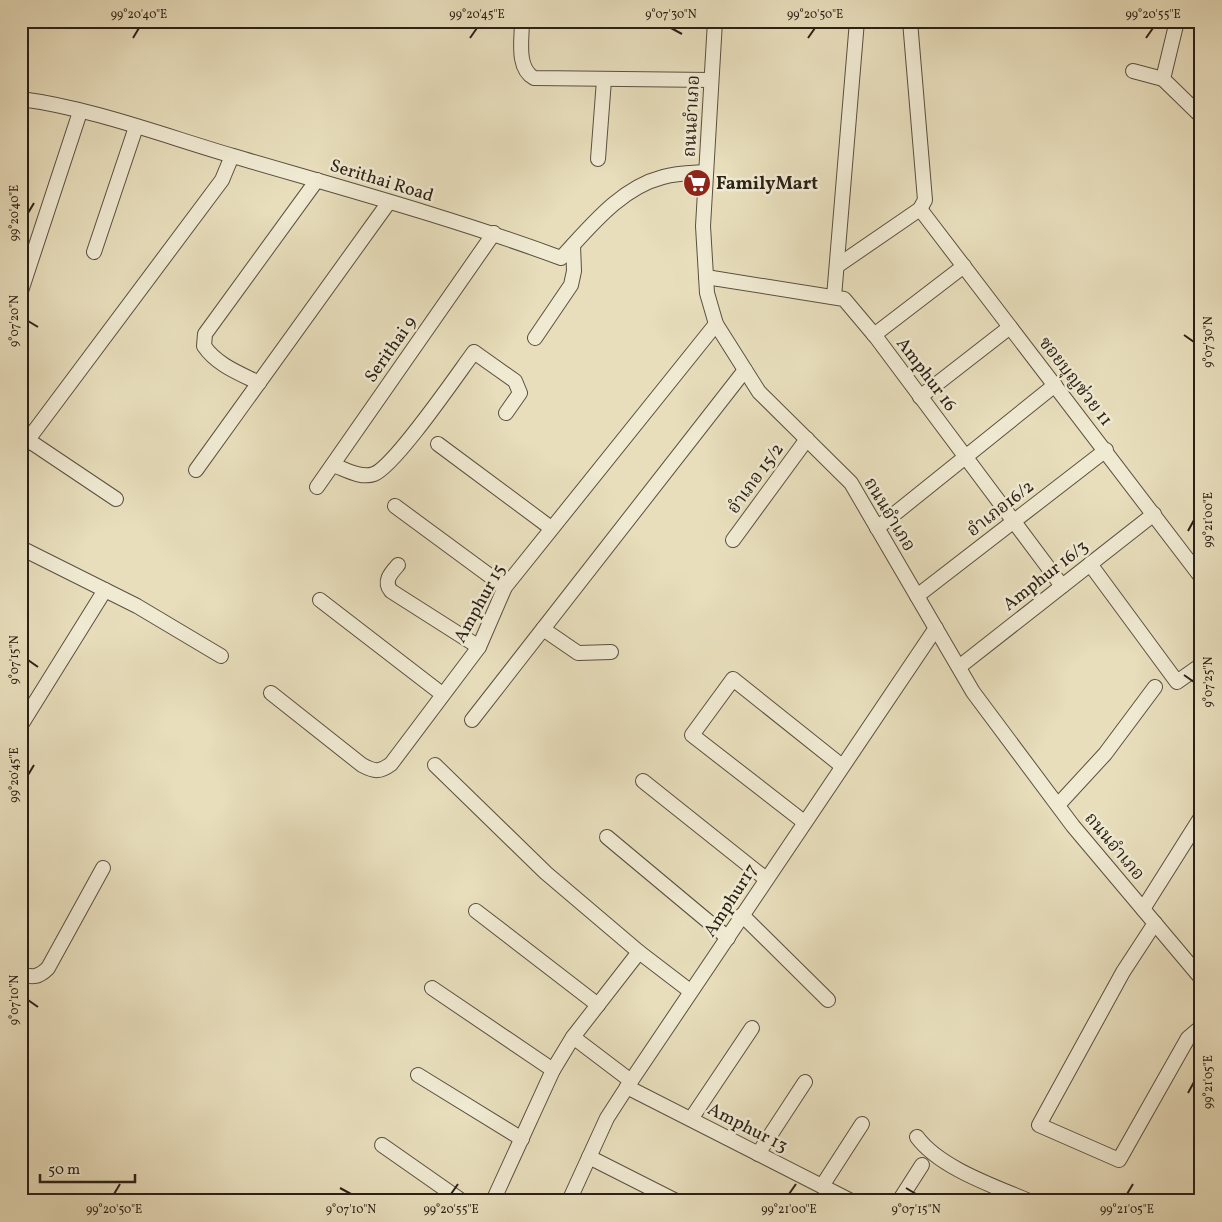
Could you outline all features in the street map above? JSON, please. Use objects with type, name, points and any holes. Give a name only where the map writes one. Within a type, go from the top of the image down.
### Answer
[{"type":"street","points":[[522,21],[522,66],[527,75],[542,79],[712,80]]},
{"type":"street","name":"ถนนอำเภอ","points":[[715,21],[703,226],[707,293],[716,324],[760,392],[851,483],[974,692],[1073,826],[1201,978]]},
{"type":"street","points":[[834,297],[857,21]]},
{"type":"street","points":[[837,266],[920,209],[925,200],[910,21]]},
{"type":"street","points":[[1163,79],[1177,21]]},
{"type":"street","points":[[1133,71],[1163,79],[1201,116]]},
{"type":"street","points":[[598,159],[604,80]]},
{"type":"street","name":"Serithai Road","points":[[21,99],[136,127],[317,180],[494,233],[561,258],[600,216],[631,191],[663,177],[706,172]]},
{"type":"street","points":[[21,291],[80,112]]},
{"type":"street","points":[[94,252],[136,127]]},
{"type":"street","points":[[116,499],[25,445],[222,180],[232,156]]},
{"type":"street","points":[[260,383],[210,356],[204,346],[205,334],[317,180]]},
{"type":"street","points":[[196,470],[389,202]]},
{"type":"street","name":"ซอยบุญช่วย 11","points":[[920,209],[1106,450],[1201,577]]},
{"type":"street","name":"Serithai 9","points":[[317,487],[494,233]]},
{"type":"street","points":[[535,338],[571,285],[574,271],[573,245]]},
{"type":"street","points":[[874,335],[964,266]]},
{"type":"street","name":"Amphur 16","points":[[706,277],[844,299],[874,335],[1062,586]]},
{"type":"street","name":"Amphur 15","points":[[271,693],[362,765],[373,771],[382,771],[391,764],[479,647],[505,587],[716,324]]},
{"type":"street","points":[[920,396],[1010,327]]},
{"type":"street","points":[[333,464],[358,475],[373,474],[394,457],[474,352],[515,381],[520,393],[506,413]]},
{"type":"street","points":[[472,720],[745,370]]},
{"type":"street","points":[[877,528],[1055,385]]},
{"type":"street","name":"อำเภอ 15/2","points":[[732,540],[807,439]]},
{"type":"street","points":[[438,444],[551,528]]},
{"type":"street","name":"อำเภอ16/2","points":[[917,596],[1106,450]]},
{"type":"street","points":[[395,506],[505,587]]},
{"type":"street","name":"Amphur 16/3","points":[[959,667],[1154,514]]},
{"type":"street","points":[[23,551],[105,590],[222,656]]},
{"type":"street","points":[[1090,564],[1177,682],[1201,665]]},
{"type":"street","points":[[398,565],[387,581],[387,586],[391,591],[479,647]]},
{"type":"street","points":[[21,725],[105,590]]},
{"type":"street","points":[[320,600],[442,694]]},
{"type":"street","name":"Amphur17","points":[[569,1201],[607,1118],[690,991],[728,938],[804,822],[936,628]]},
{"type":"street","points":[[543,629],[578,652],[611,652]]},
{"type":"street","points":[[804,822],[692,734],[733,679],[842,766]]},
{"type":"street","points":[[1058,805],[1105,754],[1155,688]]},
{"type":"street","points":[[435,765],[546,873],[639,952],[690,991]]},
{"type":"street","points":[[643,781],[766,879]]},
{"type":"street","points":[[1143,910],[1201,817]]},
{"type":"street","points":[[607,837],[728,938]]},
{"type":"street","points":[[21,974],[30,977],[41,975],[48,968],[103,868]]},
{"type":"street","points":[[476,911],[598,1005]]},
{"type":"street","points":[[742,915],[828,1000]]},
{"type":"street","points":[[1155,923],[1123,972],[1039,1125],[1119,1160],[1188,1038],[1201,1027]]},
{"type":"street","points":[[493,1201],[553,1070],[573,1037],[639,952]]},
{"type":"street","points":[[432,988],[553,1070]]},
{"type":"street","points":[[691,1119],[752,1028]]},
{"type":"street","name":"Amphur 13","points":[[573,1037],[629,1084],[691,1119],[851,1201]]},
{"type":"street","points":[[418,1075],[522,1139]]},
{"type":"street","points":[[758,1154],[805,1082]]},
{"type":"street","points":[[822,1186],[862,1124]]},
{"type":"street","points":[[917,1137],[924,1146],[940,1158],[1029,1201]]},
{"type":"street","points":[[382,1145],[462,1201]]},
{"type":"street","points":[[589,1156],[676,1201]]},
{"type":"street","points":[[898,1201],[922,1165]]},
{"type":"place","name":"FamilyMart","points":[[697,183]]}]
